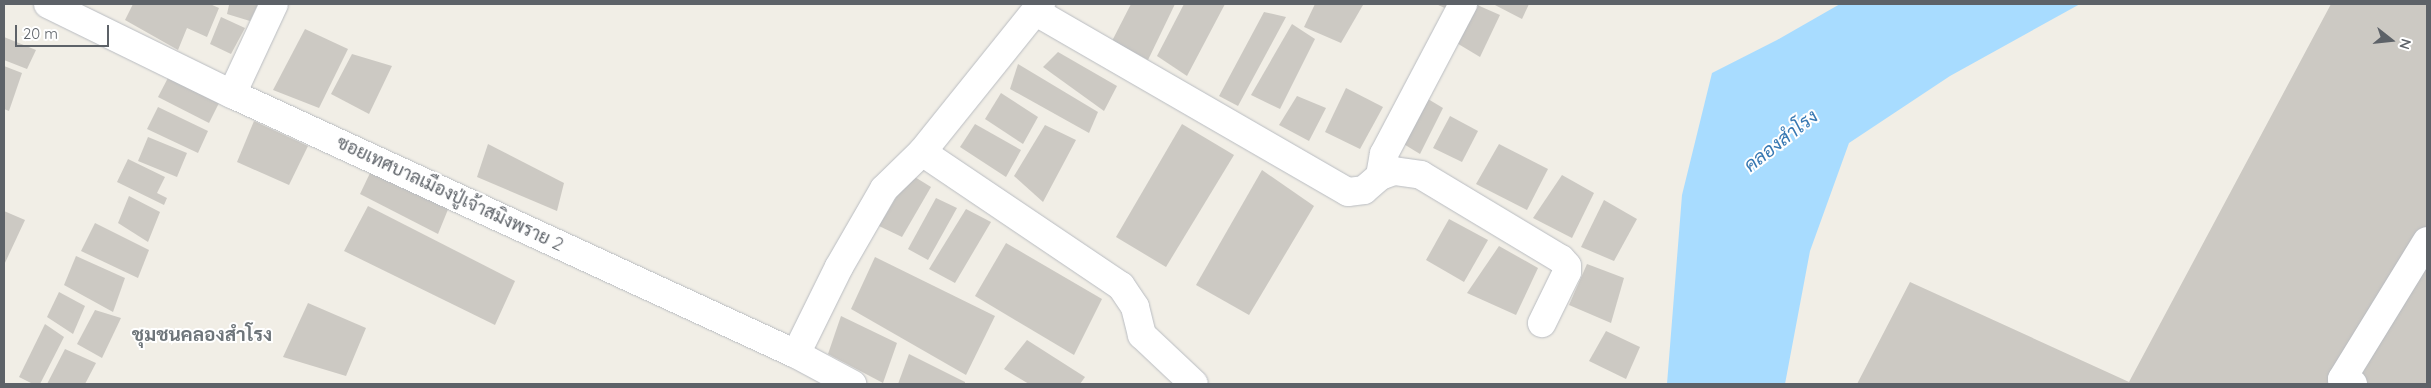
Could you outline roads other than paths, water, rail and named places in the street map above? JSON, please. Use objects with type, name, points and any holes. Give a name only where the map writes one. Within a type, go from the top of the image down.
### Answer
[{"type":"street","name":"ซอยเทศบาลเมืองปู่เจ้าสมิงพราย 2","points":[[48,4],[232,94],[796,354],[852,384]]},
{"type":"street","points":[[232,94],[274,4]]},
{"type":"street","points":[[1380,176],[1384,154],[1463,4]]},
{"type":"street","points":[[796,354],[839,267],[884,188],[922,152],[1038,8],[1348,192],[1364,190],[1380,176],[1394,170],[1421,175],[1561,259],[1567,266],[1567,272],[1542,324]]},
{"type":"street","points":[[922,152],[1121,286],[1135,307],[1142,335],[1194,384]]},
{"type":"street","points":[[2353,384],[2342,379],[2427,240]]},
{"type":"water","name":"คลองสำโรง","points":[[1840,4],[2080,4],[1950,76],[1849,143],[1810,251],[1785,384],[1667,384],[1682,195],[1712,73],[1777,40]]},
{"type":"district","name":"ชุมชนคลองสำโรง","points":[[202,335]]}]
